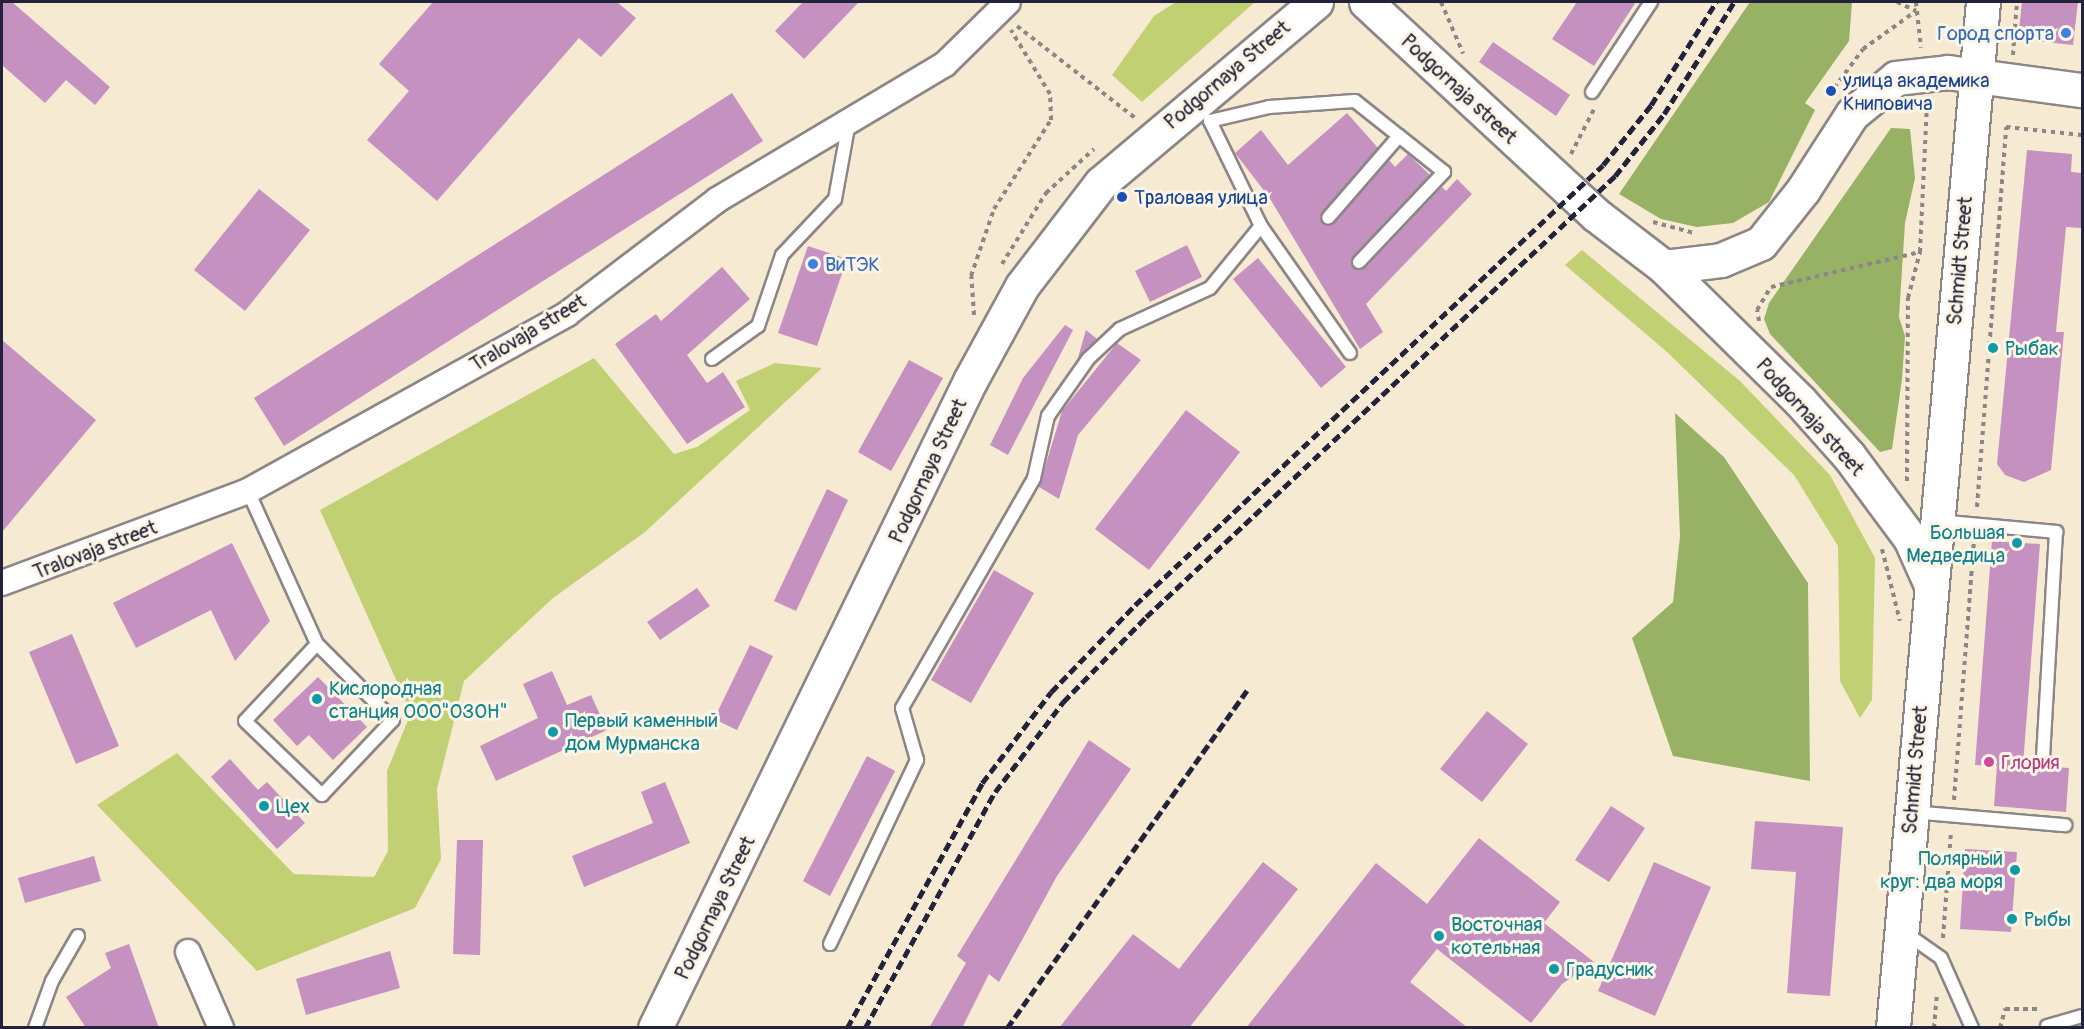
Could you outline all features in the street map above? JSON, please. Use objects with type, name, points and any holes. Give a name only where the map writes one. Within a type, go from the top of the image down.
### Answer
[{"type":"main road","name":"Podgornaya Street","points":[[655,1028],[970,381],[1022,286],[1101,183],[1202,110],[1316,2]]},
{"type":"main road","name":"Podgornaja street","points":[[1366,2],[1596,215],[1664,267],[1849,456],[1910,538],[1931,585]]},
{"type":"main road","name":"Schmidt Street","points":[[1893,1028],[1983,2]]},
{"type":"main road","points":[[1664,267],[1721,260],[1761,243],[1871,94],[1896,78],[1925,72],[1977,76],[2082,90]]},
{"type":"street","name":"Tralovaja street","points":[[2,583],[248,491],[567,314],[717,200],[945,64],[1008,2]]},
{"type":"street","points":[[188,952],[221,1028]]},
{"type":"lane","points":[[1592,92],[1651,2]]},
{"type":"lane","points":[[1350,353],[1261,226],[1202,110],[1355,101],[1444,172],[1359,262]]},
{"type":"lane","points":[[712,359],[758,326],[782,255],[835,199],[849,121]]},
{"type":"lane","points":[[1328,218],[1399,136]]},
{"type":"lane","points":[[830,944],[917,760],[902,708],[1034,478],[1048,416],[1088,359],[1120,329],[1210,288],[1261,226]]},
{"type":"lane","points":[[248,491],[317,644],[393,720],[322,795],[245,721],[317,644]]},
{"type":"lane","points":[[1937,521],[2056,532],[2043,756]]},
{"type":"lane","points":[[1911,812],[2065,825]]},
{"type":"lane","points":[[1900,929],[1941,958],[1972,1028]]},
{"type":"lane","points":[[35,1028],[52,981],[78,936]]},
{"type":"lane","points":[[2048,1026],[2078,1017]]},
{"type":"path","points":[[1898,2],[1916,11]]},
{"type":"path","points":[[1906,481],[1908,298],[1920,252],[1928,121],[1925,72],[1916,2]]},
{"type":"path","points":[[2013,55],[2018,2]]},
{"type":"path","points":[[1826,101],[1863,49],[1916,11]]},
{"type":"path","points":[[1020,25],[1122,105]]},
{"type":"path","points":[[975,318],[971,276],[994,209],[1051,120],[1050,94],[1010,28]]},
{"type":"path","points":[[1570,158],[1595,108]]},
{"type":"path","points":[[1934,1028],[2006,127],[2082,135]]},
{"type":"path","points":[[1649,220],[1684,233],[1706,233]]},
{"type":"path","points":[[1760,328],[1757,310],[1771,287],[1920,252]]},
{"type":"path","points":[[1877,540],[1903,634]]},
{"type":"path","points":[[2000,1028],[2006,1009],[2044,1009],[2078,1017]]},
{"type":"green space","points":[[1176,2],[1255,2],[1142,102],[1112,75],[1154,16]]},
{"type":"green space","points":[[1750,2],[1852,2],[1849,41],[1805,103],[1815,110],[1769,202],[1733,223],[1697,227],[1661,219],[1619,194]]},
{"type":"green space","points":[[1891,128],[1910,129],[1915,178],[1905,223],[1899,317],[1905,336],[1902,379],[1892,449],[1880,452],[1770,334],[1764,319],[1769,303]]},
{"type":"green space","points":[[1582,250],[1740,381],[1830,475],[1875,558],[1872,700],[1860,718],[1840,681],[1838,546],[1794,475],[1667,352],[1565,265]]},
{"type":"green space","points":[[594,358],[674,454],[697,447],[750,410],[736,381],[775,363],[822,368],[645,532],[553,598],[464,681],[437,789],[441,859],[415,908],[257,971],[97,805],[177,753],[294,874],[374,877],[388,851],[387,771],[411,713],[320,510]]},
{"type":"green space","points":[[1675,413],[1724,457],[1808,583],[1810,781],[1673,756],[1632,638],[1673,602],[1680,536]]},
{"type":"building","points":[[2,2],[12,2],[110,87],[95,105],[66,80],[45,103],[2,65]]},
{"type":"building","points":[[433,2],[617,2],[636,18],[601,57],[579,38],[437,201],[367,140],[409,91],[379,64]]},
{"type":"building","points":[[803,2],[859,2],[804,59],[775,31]]},
{"type":"building","points":[[1577,2],[1636,2],[1594,66],[1552,39]]},
{"type":"building","points":[[2022,2],[2078,2],[2073,45],[2018,39]]},
{"type":"building","points":[[1493,42],[1570,95],[1556,116],[1479,62]]},
{"type":"building","points":[[732,93],[763,141],[284,446],[254,398]]},
{"type":"building","points":[[1347,113],[1378,148],[1322,213],[1323,225],[1334,223],[1389,160],[1395,167],[1408,154],[1430,175],[1353,256],[1354,268],[1365,268],[1442,187],[1446,191],[1457,179],[1472,194],[1366,304],[1383,332],[1360,349],[1269,197],[1235,153],[1261,130],[1288,165]]},
{"type":"building","points":[[2027,150],[2072,154],[2071,172],[2082,173],[2082,228],[2066,227],[2056,332],[2064,332],[2051,470],[2024,482],[2005,475],[1997,464]]},
{"type":"building","points":[[259,189],[310,230],[245,311],[194,270]]},
{"type":"building","points":[[1187,245],[1202,277],[1150,302],[1135,271]]},
{"type":"building","points":[[808,246],[847,259],[817,346],[778,333]]},
{"type":"building","points":[[1258,258],[1346,367],[1321,388],[1233,279]]},
{"type":"building","points":[[722,267],[750,299],[687,355],[707,383],[723,372],[745,407],[687,444],[615,344],[656,314],[661,321]]},
{"type":"building","points":[[1065,325],[1073,330],[1008,455],[990,445],[1023,378]]},
{"type":"building","points":[[1086,330],[1097,339],[1077,361]]},
{"type":"building","points":[[2,340],[96,420],[2,532]]},
{"type":"building","points":[[1117,343],[1141,360],[1078,435],[1059,499],[1039,487],[1062,411]]},
{"type":"building","points":[[909,360],[943,378],[891,471],[858,452]]},
{"type":"building","points":[[1186,410],[1240,452],[1149,570],[1095,529]]},
{"type":"building","points":[[827,489],[848,500],[796,611],[774,601]]},
{"type":"building","points":[[1992,541],[2040,544],[2023,765],[2069,768],[2066,812],[1994,806],[1997,766],[1975,765]]},
{"type":"building","points":[[232,543],[270,621],[235,661],[211,610],[136,648],[113,603]]},
{"type":"building","points":[[994,570],[1034,593],[971,703],[931,680]]},
{"type":"building","points":[[697,588],[710,606],[660,640],[647,622]]},
{"type":"building","points":[[72,634],[119,746],[76,764],[29,652]]},
{"type":"building","points":[[750,645],[773,656],[737,730],[714,719]]},
{"type":"building","points":[[552,671],[567,705],[591,695],[607,730],[496,781],[480,746],[538,718],[523,684]]},
{"type":"building","name":"Кислородная станция ООО\"ОЗОН\"","points":[[318,677],[367,727],[333,760],[309,735],[297,746],[273,720]]},
{"type":"building","points":[[1487,711],[1528,744],[1482,802],[1440,769]]},
{"type":"building","points":[[1089,740],[1131,769],[1057,876],[999,982],[989,974],[962,1028],[929,1028],[966,963],[957,956]]},
{"type":"building","points":[[867,756],[895,771],[830,896],[803,881]]},
{"type":"building","name":"Цех","points":[[230,759],[258,790],[267,782],[305,823],[277,849],[211,777]]},
{"type":"building","points":[[665,782],[690,843],[584,887],[572,856],[653,823],[641,792]]},
{"type":"building","points":[[1611,806],[1645,828],[1609,882],[1575,860]]},
{"type":"building","points":[[1755,821],[1843,827],[1830,996],[1787,993],[1796,872],[1751,869]]},
{"type":"building","name":"Восточная котельная","points":[[1479,838],[1560,902],[1544,923],[1594,962],[1562,984],[1531,1023],[1437,949],[1410,982],[1468,1028],[1246,1028],[1376,863],[1427,904]]},
{"type":"building","points":[[457,840],[483,840],[480,955],[453,954]]},
{"type":"building","points":[[1965,849],[2017,852],[2011,932],[1960,929]]},
{"type":"building","points":[[94,856],[101,881],[25,903],[18,878]]},
{"type":"building","points":[[1263,862],[1298,889],[1189,1028],[1059,1028],[1133,934],[1179,969]]},
{"type":"building","points":[[1654,862],[1711,887],[1655,1016],[1598,991]]},
{"type":"building","points":[[129,944],[159,1028],[86,1028],[66,997],[111,968],[105,953]]},
{"type":"building","points":[[390,951],[400,988],[306,1015],[296,979]]},
{"type":"railway","points":[[847,1028],[982,783],[1051,692],[1135,605],[1603,165],[1651,105],[1716,2]]},
{"type":"railway","points":[[865,1028],[995,792],[1063,702],[1146,617],[1615,176],[1664,114],[1734,2]]},
{"type":"railway","points":[[1007,1028],[1248,689]]},
{"type":"place","name":"Город спорта","points":[[2066,33]]},
{"type":"place","name":"улица академика Книповича","points":[[1831,91]]},
{"type":"place","name":"Траловая улица","points":[[1122,197]]},
{"type":"place","name":"ВиТЭК","points":[[813,264]]},
{"type":"place","name":"Рыбак","points":[[1993,348]]},
{"type":"place","name":"Большая Медведица","points":[[2017,543]]},
{"type":"place","name":"Кислородная станция ООО\"ОЗОН\"","points":[[317,699]]},
{"type":"place","name":"Первый каменный дом Мурманска","points":[[553,732]]},
{"type":"place","name":"Глория","points":[[1989,762]]},
{"type":"place","name":"Цех","points":[[264,806]]},
{"type":"place","name":"Полярный круг: два моря","points":[[2015,870]]},
{"type":"place","name":"Рыбы","points":[[2012,919]]},
{"type":"place","name":"Восточная котельная","points":[[1439,936]]},
{"type":"place","name":"Градусник","points":[[1554,969]]}]
